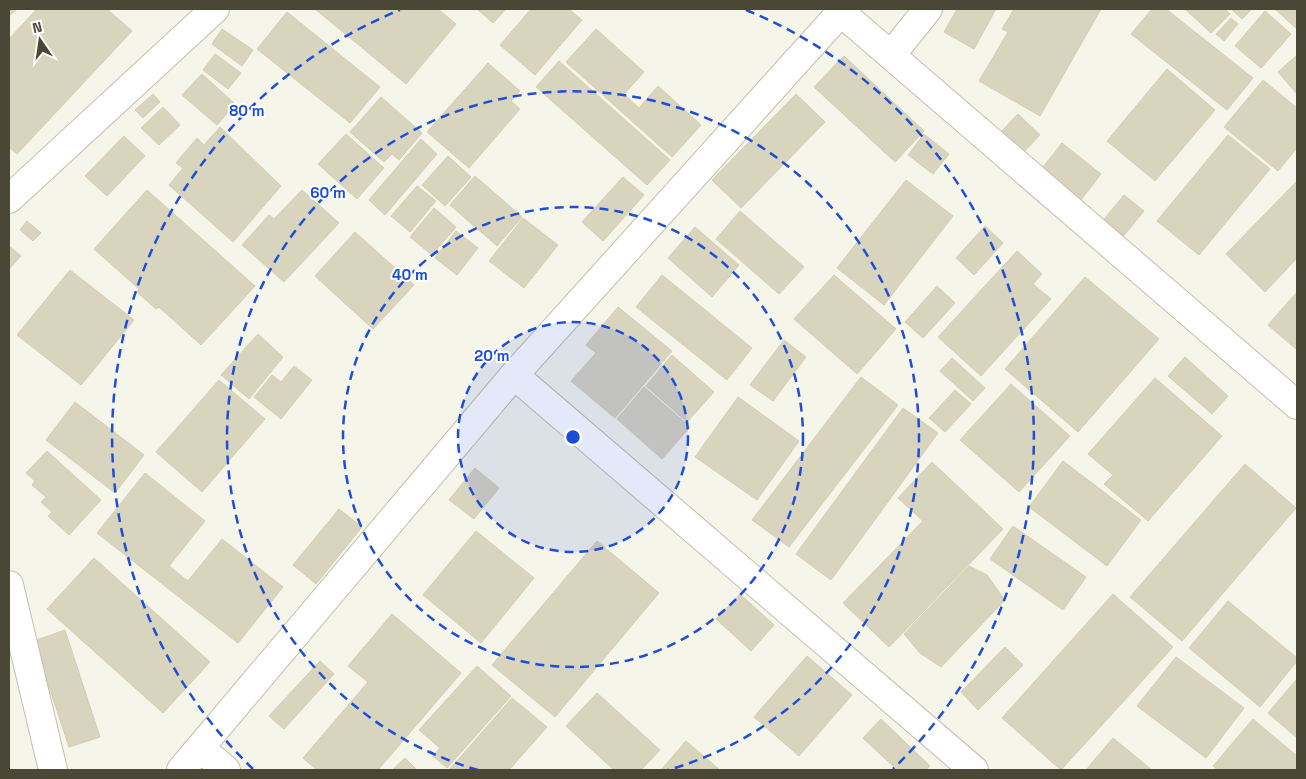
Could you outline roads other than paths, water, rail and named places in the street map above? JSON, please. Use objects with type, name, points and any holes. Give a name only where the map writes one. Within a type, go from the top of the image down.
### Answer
[{"type":"street","points":[[9,199],[215,9]]},
{"type":"street","points":[[891,55],[928,9]]},
{"type":"street","points":[[181,770],[514,375],[839,10],[1297,405]]},
{"type":"street","points":[[514,375],[974,770]]},
{"type":"street","points":[[9,585],[53,770]]},
{"type":"street","points":[[200,748],[226,770]]}]
